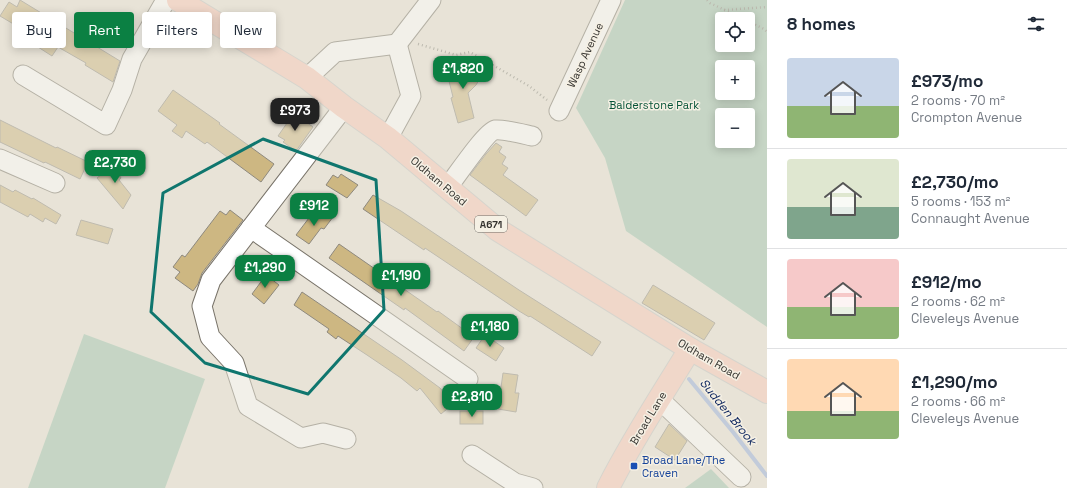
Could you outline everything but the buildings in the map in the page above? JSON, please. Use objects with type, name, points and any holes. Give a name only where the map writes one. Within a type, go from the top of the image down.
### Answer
[{"type":"main road","name":"Oldham Road","points":[[178,0],[307,78],[344,107],[388,138],[498,230],[690,349],[767,392]]},
{"type":"main road","name":"Broad Lane","points":[[608,488],[619,466],[690,349]]},
{"type":"street","points":[[22,75],[106,125],[122,90],[132,60],[166,0]]},
{"type":"street","points":[[307,78],[335,52],[399,42],[431,0]]},
{"type":"street","name":"Wasp Avenue","points":[[559,111],[610,0]]},
{"type":"street","points":[[388,138],[411,96],[399,42]]},
{"type":"street","points":[[344,107],[211,280],[202,306],[210,337],[234,363],[248,406],[301,438],[323,433],[346,439]]},
{"type":"street","points":[[447,188],[473,153],[493,130],[532,136]]},
{"type":"street","points":[[0,159],[54,184]]},
{"type":"street","points":[[251,228],[468,379]]},
{"type":"street","points":[[659,399],[741,477]]},
{"type":"street","points":[[472,455],[515,483],[533,488]]},
{"type":"path","points":[[707,0],[728,12]]},
{"type":"path","points":[[724,10],[767,7]]},
{"type":"path","points":[[755,24],[767,32]]},
{"type":"path","points":[[399,42],[456,55],[470,52],[528,86],[559,111]]},
{"type":"highlighted area","points":[[263,139],[376,180],[384,310],[308,394],[205,363],[151,312],[163,193]]},
{"type":"green space","name":"Balderstone Park","points":[[625,0],[767,0],[767,327],[626,231],[605,158],[576,108]]},
{"type":"green space","points":[[84,334],[205,379],[165,488],[28,488]]},
{"type":"green space","points":[[711,469],[729,488],[685,488]]},
{"type":"waterway","name":"Sudden Brook","points":[[689,379],[767,476]]},
{"type":"place","name":"Broad Lane/The Craven","points":[[634,466]]}]
